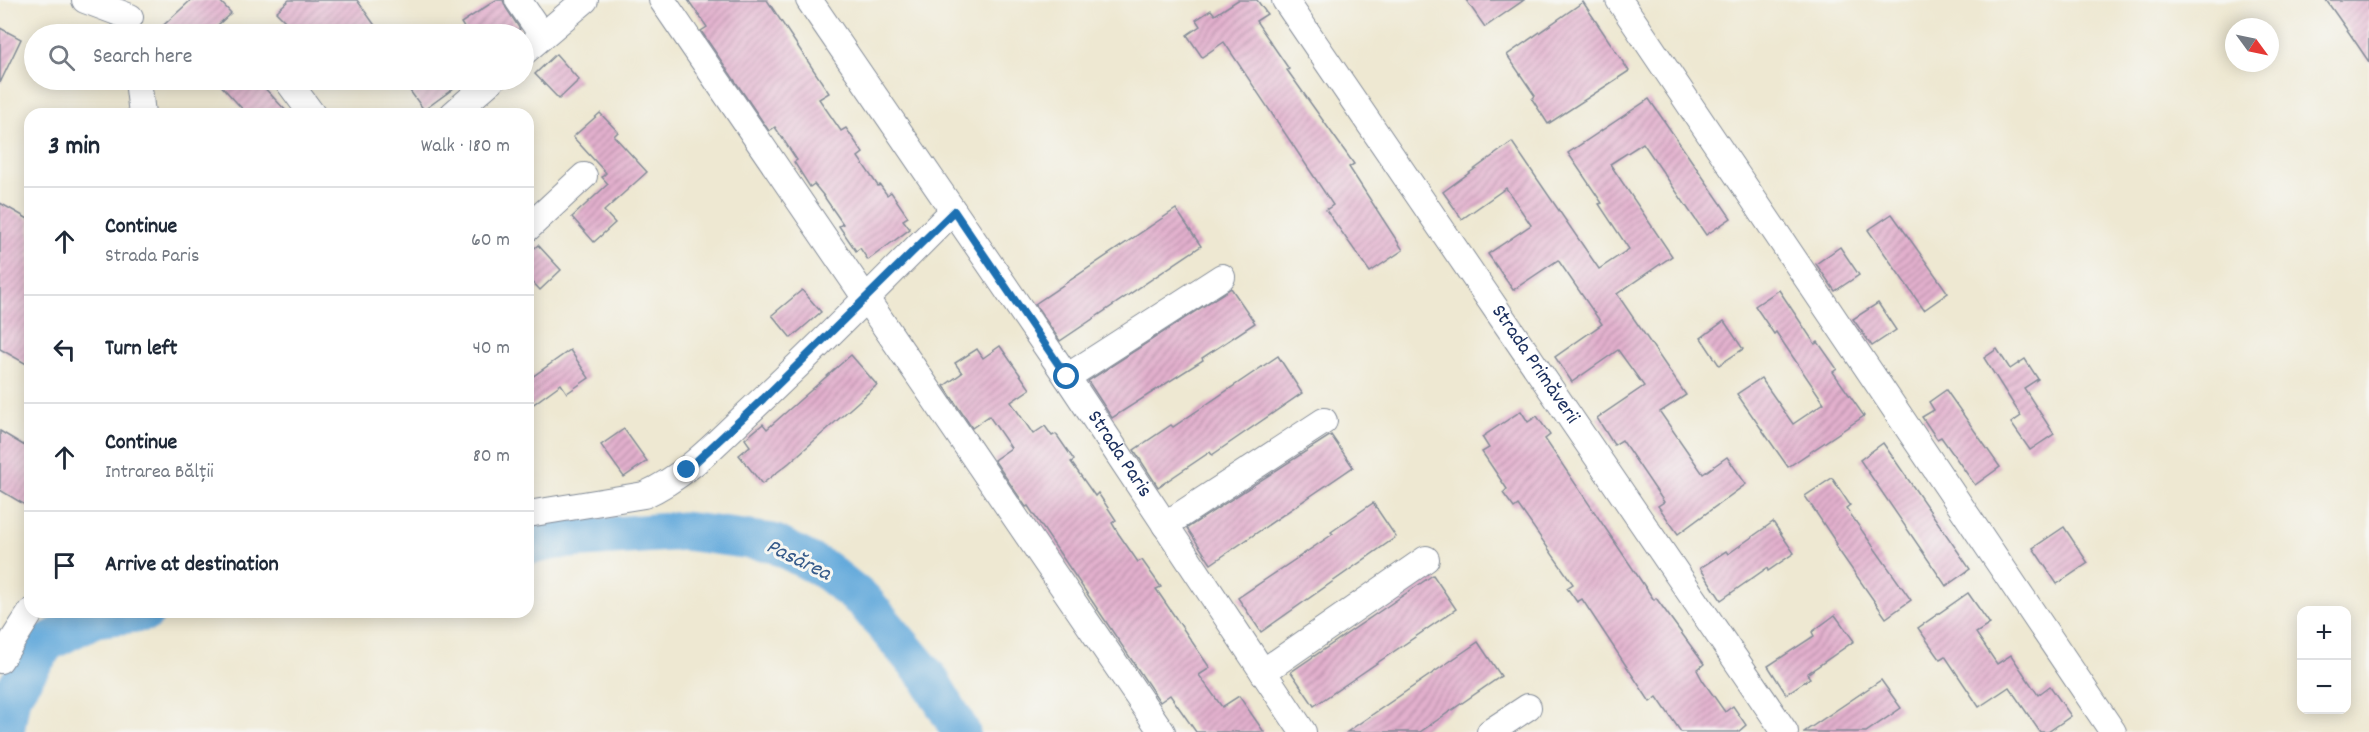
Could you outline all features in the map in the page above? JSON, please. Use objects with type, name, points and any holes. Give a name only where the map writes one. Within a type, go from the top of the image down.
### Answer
[{"type":"street","points":[[85,0],[130,17]]},
{"type":"street","points":[[518,0],[526,24]]},
{"type":"street","points":[[534,42],[585,0]]},
{"type":"street","points":[[662,0],[1162,732]]},
{"type":"street","name":"Strada Paris","points":[[809,0],[1067,377],[1303,732]]},
{"type":"street","name":"Strada Primăverii","points":[[1285,0],[1785,732]]},
{"type":"street","points":[[1619,0],[2113,732]]},
{"type":"street","points":[[139,90],[141,108]]},
{"type":"street","points":[[294,90],[308,108]]},
{"type":"street","points":[[460,108],[481,90]]},
{"type":"street","points":[[534,223],[585,176]]},
{"type":"street","points":[[534,513],[644,495],[659,489],[687,470],[954,211]]},
{"type":"street","points":[[1067,377],[1222,276]]},
{"type":"street","points":[[1165,525],[1324,421]]},
{"type":"street","points":[[1263,672],[1426,559]]},
{"type":"street","points":[[0,660],[26,618]]},
{"type":"street","points":[[1490,732],[1528,707]]},
{"type":"building","points":[[191,0],[219,0],[231,13],[219,24],[165,24]]},
{"type":"building","points":[[289,0],[357,0],[374,24],[288,24],[276,12]]},
{"type":"building","points":[[496,0],[503,0],[517,24],[462,24]]},
{"type":"building","points":[[688,0],[767,0],[829,93],[819,99],[841,131],[846,128],[863,153],[858,157],[878,186],[880,185],[887,195],[891,192],[908,217],[903,220],[910,229],[868,260],[860,248],[856,251],[839,226],[843,224],[823,195],[814,184],[810,187],[794,162],[797,160],[775,127],[769,131],[701,31],[707,27]]},
{"type":"building","points":[[1238,0],[1257,0],[1267,14],[1256,21],[1289,69],[1287,70],[1354,164],[1349,167],[1403,250],[1370,272],[1326,210],[1333,205],[1224,42],[1202,57],[1187,35],[1200,26],[1196,20],[1211,10],[1215,15]]},
{"type":"building","points":[[1466,0],[1524,0],[1485,27]]},
{"type":"building","points":[[2326,0],[2369,0],[2369,62],[2350,34]]},
{"type":"building","points":[[1583,2],[1629,71],[1548,124],[1532,99],[1535,96],[1507,55]]},
{"type":"building","points":[[0,28],[21,39],[0,83]]},
{"type":"building","points":[[556,54],[579,80],[559,99],[535,74]]},
{"type":"building","points":[[225,90],[266,90],[283,108],[242,108]]},
{"type":"building","points":[[451,90],[427,108],[423,108],[410,91]]},
{"type":"building","points":[[1649,99],[1731,218],[1706,235],[1643,143],[1610,164],[1672,256],[1617,294],[1686,395],[1660,412],[1703,474],[1727,457],[1746,484],[1678,534],[1658,506],[1664,502],[1622,440],[1614,445],[1597,418],[1644,386],[1618,350],[1572,382],[1555,357],[1602,324],[1558,260],[1513,290],[1488,254],[1531,225],[1506,188],[1462,219],[1443,192],[1512,142],[1599,269],[1629,249],[1599,204],[1602,203],[1568,153]]},
{"type":"building","points":[[600,113],[618,132],[614,136],[647,172],[604,211],[615,223],[594,242],[572,217],[608,184],[602,177],[606,173],[573,137]]},
{"type":"building","points":[[0,203],[24,217],[24,363],[0,349]]},
{"type":"building","points":[[1176,209],[1201,246],[1060,341],[1035,304]]},
{"type":"building","points":[[1892,214],[1948,293],[1924,310],[1868,230]]},
{"type":"building","points":[[538,245],[561,270],[540,290],[534,284],[534,249]]},
{"type":"building","points":[[1840,247],[1859,275],[1835,291],[1816,264]]},
{"type":"building","points":[[1231,288],[1255,323],[1202,358],[1203,360],[1112,418],[1088,381]]},
{"type":"building","points":[[802,290],[821,312],[791,338],[772,315]]},
{"type":"building","points":[[1779,290],[1815,344],[1818,342],[1837,369],[1833,372],[1864,416],[1788,467],[1737,394],[1761,378],[1793,424],[1824,403],[1776,332],[1774,334],[1755,306]]},
{"type":"building","points":[[1878,303],[1896,330],[1872,346],[1853,319]]},
{"type":"building","points":[[1724,321],[1743,349],[1719,365],[1701,338]]},
{"type":"building","points":[[1000,346],[1030,389],[1011,402],[1033,434],[1045,426],[1052,436],[1056,434],[1074,460],[1071,462],[1095,496],[1098,493],[1116,520],[1112,523],[1118,533],[1138,562],[1142,560],[1161,587],[1156,589],[1210,668],[1199,675],[1222,707],[1239,696],[1264,732],[1196,732],[1170,695],[1160,702],[1028,506],[1026,507],[994,460],[1011,448],[989,416],[972,428],[944,386],[962,373],[955,363],[977,349],[983,358]]},
{"type":"building","points":[[1997,349],[2010,369],[2025,359],[2038,379],[2024,388],[2054,434],[2030,450],[2011,423],[2021,416],[1984,358]]},
{"type":"building","points":[[570,350],[589,378],[567,393],[561,384],[534,404],[534,376]]},
{"type":"building","points":[[851,355],[877,385],[762,484],[739,455],[750,446],[745,439],[763,424],[767,429]]},
{"type":"building","points":[[1278,356],[1302,393],[1212,455],[1210,452],[1158,487],[1134,450],[1171,425],[1173,427]]},
{"type":"building","points":[[1946,390],[2000,467],[1975,485],[1941,437],[1937,439],[1922,417],[1934,410],[1929,402]]},
{"type":"building","points":[[1521,411],[1528,422],[1537,416],[1550,435],[1545,439],[1654,600],[1656,598],[1704,664],[1697,670],[1703,681],[1725,712],[1733,706],[1746,725],[1738,732],[1681,732],[1657,697],[1650,702],[1582,599],[1577,602],[1567,588],[1573,584],[1518,505],[1514,508],[1503,493],[1507,489],[1482,452],[1489,448],[1482,437]]},
{"type":"building","points":[[624,429],[647,461],[624,477],[601,445]]},
{"type":"building","points":[[0,431],[24,445],[24,504],[0,490]]},
{"type":"building","points":[[1331,435],[1353,467],[1211,564],[1187,528]]},
{"type":"building","points":[[1883,443],[1970,569],[1946,586],[1860,460]]},
{"type":"building","points":[[1832,478],[1850,505],[1846,508],[1911,600],[1886,618],[1835,545],[1837,544],[1805,496]]},
{"type":"building","points":[[1373,503],[1396,537],[1261,632],[1238,598],[1333,534],[1331,532]]},
{"type":"building","points":[[1773,522],[1794,553],[1768,571],[1767,568],[1721,600],[1700,568],[1726,551],[1728,554]]},
{"type":"building","points":[[2064,527],[2088,563],[2057,584],[2033,548]]},
{"type":"building","points":[[1433,575],[1456,609],[1314,706],[1291,672]]},
{"type":"building","points":[[1968,593],[1990,624],[1976,633],[1997,664],[2011,655],[2038,695],[2050,686],[2071,716],[2048,732],[2040,732],[2009,687],[1979,707],[1945,656],[1940,659],[1918,628]]},
{"type":"building","points":[[1835,615],[1854,641],[1807,674],[1810,678],[1786,694],[1768,666],[1814,636],[1812,632]]},
{"type":"building","points":[[1478,642],[1501,676],[1420,732],[1347,732]]},
{"type":"building","points":[[1881,680],[1901,708],[1866,732],[1804,732]]},
{"type":"waterway","name":"Pasărea","points":[[534,545],[556,540],[684,531],[773,543],[824,569],[864,601],[928,677],[961,732]]},
{"type":"waterway","name":"Pasărea","points":[[5,732],[11,696],[46,643],[95,618]]},
{"type":"route","points":[[687,470],[763,399],[954,211],[1067,377]]}]
